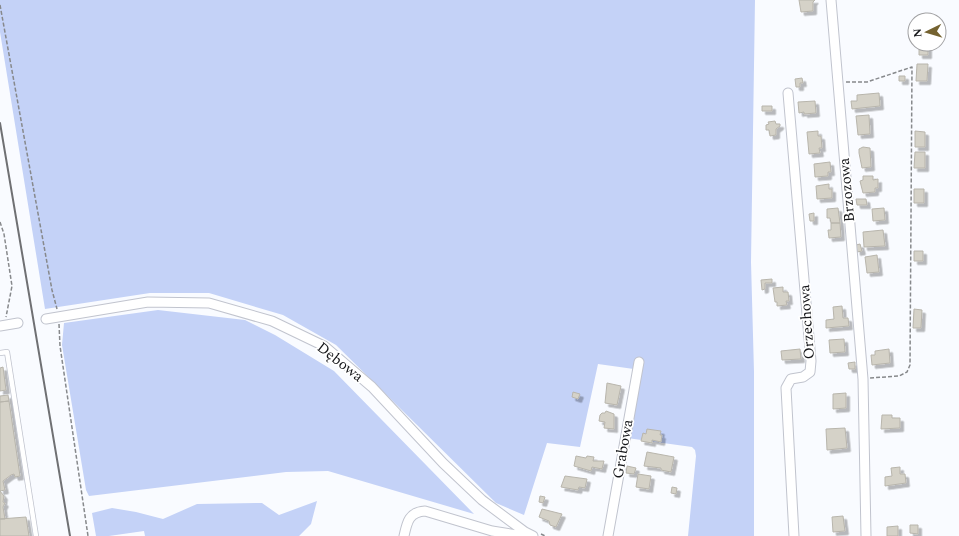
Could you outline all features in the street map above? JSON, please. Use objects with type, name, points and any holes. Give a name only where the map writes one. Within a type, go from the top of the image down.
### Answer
[{"type":"street","name":"Brzozowa","points":[[831,0],[863,379],[866,536]]},
{"type":"street","name":"Orzechowa","points":[[788,93],[811,361],[810,372],[803,377],[791,379],[786,388],[794,536]]},
{"type":"street","name":"Dębowa","points":[[46,319],[148,302],[209,303],[272,321],[324,346],[372,387],[443,464],[482,500],[525,532],[534,536]]},
{"type":"street","points":[[2,325],[18,323]]},
{"type":"street","name":"Grabowa","points":[[608,536],[639,362]]},
{"type":"street","points":[[404,536],[407,522],[411,515],[418,511],[425,511],[492,531],[523,536]]},
{"type":"lane","points":[[0,353],[7,352],[36,536]]},
{"type":"path","points":[[0,5],[52,290],[59,316],[60,346],[88,536]]},
{"type":"path","points":[[838,82],[867,82],[912,67],[910,365],[907,372],[899,376],[863,379]]},
{"type":"path","points":[[0,222],[4,234],[12,286],[2,325]]},
{"type":"shaded area","points":[[0,0],[755,0],[751,262],[754,372],[754,536],[688,536],[696,456],[695,450],[692,447],[627,438],[641,370],[598,364],[580,447],[547,443],[524,515],[496,503],[336,345],[283,315],[209,293],[150,293],[45,309],[0,32]]},
{"type":"shaded area","points":[[158,310],[245,320],[275,335],[334,371],[474,514],[328,471],[286,472],[89,496],[86,490],[62,345],[64,323]]},
{"type":"shaded area","points":[[317,501],[311,524],[299,536],[145,536],[144,531],[109,536],[96,536],[92,513],[112,508],[163,519],[197,504],[262,503],[279,515]]},
{"type":"building","points":[[799,0],[815,0],[813,2],[813,11],[801,12]]},
{"type":"building","points":[[919,52],[928,52],[928,55],[919,55]]},
{"type":"building","points":[[917,64],[928,64],[927,81],[916,81]]},
{"type":"building","points":[[899,76],[905,76],[905,81],[899,81]]},
{"type":"building","points":[[802,78],[803,83],[800,83],[800,87],[796,87],[795,79]]},
{"type":"building","points":[[879,93],[880,106],[852,109],[851,101],[857,101],[857,95]]},
{"type":"building","points":[[815,101],[816,113],[799,113],[798,102]]},
{"type":"building","points":[[762,106],[772,106],[772,111],[762,111]]},
{"type":"building","points":[[869,115],[870,134],[858,135],[856,116]]},
{"type":"building","points":[[775,121],[776,124],[780,124],[780,126],[776,129],[776,135],[770,136],[769,130],[766,130],[766,125],[769,124],[768,122]]},
{"type":"building","points":[[818,131],[818,136],[821,136],[822,148],[819,148],[820,153],[809,154],[807,132]]},
{"type":"building","points":[[915,131],[925,132],[925,147],[915,147]]},
{"type":"building","points":[[863,147],[870,148],[871,167],[862,168],[859,149]]},
{"type":"building","points":[[915,152],[925,152],[925,168],[914,168]]},
{"type":"building","points":[[830,162],[831,172],[828,172],[828,176],[815,177],[814,164]]},
{"type":"building","points":[[863,176],[873,176],[873,180],[878,179],[878,188],[875,188],[875,192],[863,193],[860,181],[863,180]]},
{"type":"building","points":[[829,184],[829,189],[832,189],[832,198],[817,199],[816,186]]},
{"type":"building","points":[[914,189],[924,189],[924,203],[914,203]]},
{"type":"building","points":[[856,199],[866,199],[867,205],[857,205]]},
{"type":"building","points":[[838,208],[840,223],[831,223],[830,218],[827,218],[827,209]]},
{"type":"building","points":[[884,208],[885,220],[873,221],[872,209]]},
{"type":"building","points":[[814,213],[814,221],[810,221],[809,214]]},
{"type":"building","points":[[831,223],[840,223],[841,237],[829,238],[828,230],[831,230]]},
{"type":"building","points":[[883,230],[885,246],[864,247],[863,232]]},
{"type":"building","points":[[860,244],[862,251],[857,252],[856,245]]},
{"type":"building","points":[[914,251],[923,251],[923,261],[914,261]]},
{"type":"building","points":[[877,255],[879,272],[867,273],[865,257]]},
{"type":"building","points":[[772,279],[772,283],[765,283],[765,289],[762,290],[761,280]]},
{"type":"building","points":[[783,287],[783,292],[788,292],[789,301],[786,301],[787,305],[777,306],[773,288]]},
{"type":"building","points":[[842,306],[843,318],[848,318],[849,326],[826,328],[826,320],[834,319],[833,307]]},
{"type":"building","points":[[914,309],[922,310],[921,328],[913,328]]},
{"type":"building","points":[[844,339],[845,352],[830,353],[829,340]]},
{"type":"building","points":[[800,349],[801,359],[782,360],[781,351]]},
{"type":"building","points":[[889,349],[890,363],[872,365],[871,355],[875,355],[875,351]]},
{"type":"building","points":[[855,362],[855,369],[849,369],[848,363]]},
{"type":"building","points":[[3,367],[6,390],[0,391],[0,368]]},
{"type":"building","points":[[607,383],[621,386],[617,405],[605,403]]},
{"type":"building","points":[[573,392],[580,394],[578,399],[572,397]]},
{"type":"building","points":[[846,393],[846,408],[833,409],[833,394]]},
{"type":"building","points":[[8,395],[9,401],[0,402],[0,396]]},
{"type":"building","points":[[9,401],[20,476],[15,477],[14,474],[3,481],[5,490],[0,491],[0,402]]},
{"type":"building","points":[[606,411],[614,414],[614,429],[604,428],[605,422],[599,421],[600,415]]},
{"type":"building","points":[[882,415],[892,415],[892,418],[900,418],[900,428],[881,429]]},
{"type":"building","points":[[845,428],[847,448],[827,450],[826,429]]},
{"type":"building","points":[[647,429],[661,431],[661,442],[652,440],[652,443],[641,441],[643,433],[646,434]]},
{"type":"building","points":[[647,452],[674,457],[671,472],[661,470],[661,468],[644,466]]},
{"type":"building","points":[[576,456],[586,458],[587,456],[594,457],[593,461],[604,461],[602,469],[592,467],[591,471],[574,466]]},
{"type":"building","points":[[627,466],[636,468],[634,474],[626,473]]},
{"type":"building","points":[[900,467],[900,474],[905,474],[906,483],[885,486],[885,477],[892,476],[891,468]]},
{"type":"building","points":[[638,474],[651,476],[649,489],[636,487]]},
{"type":"building","points":[[565,476],[587,479],[585,488],[579,487],[578,490],[561,487]]},
{"type":"building","points":[[672,487],[677,488],[676,494],[671,493]]},
{"type":"building","points":[[0,491],[4,496],[3,502],[5,503],[3,507],[5,519],[0,519]]},
{"type":"building","points":[[540,496],[545,497],[543,503],[539,502]]},
{"type":"building","points":[[542,509],[562,514],[556,527],[550,525],[549,521],[539,517]]},
{"type":"building","points":[[843,516],[845,531],[833,532],[832,517]]},
{"type":"building","points":[[26,517],[29,536],[0,536],[0,519]]},
{"type":"building","points":[[910,525],[918,525],[918,534],[910,533]]},
{"type":"building","points":[[898,526],[898,536],[887,536],[887,527]]},
{"type":"railway","points":[[0,123],[70,536]]}]
